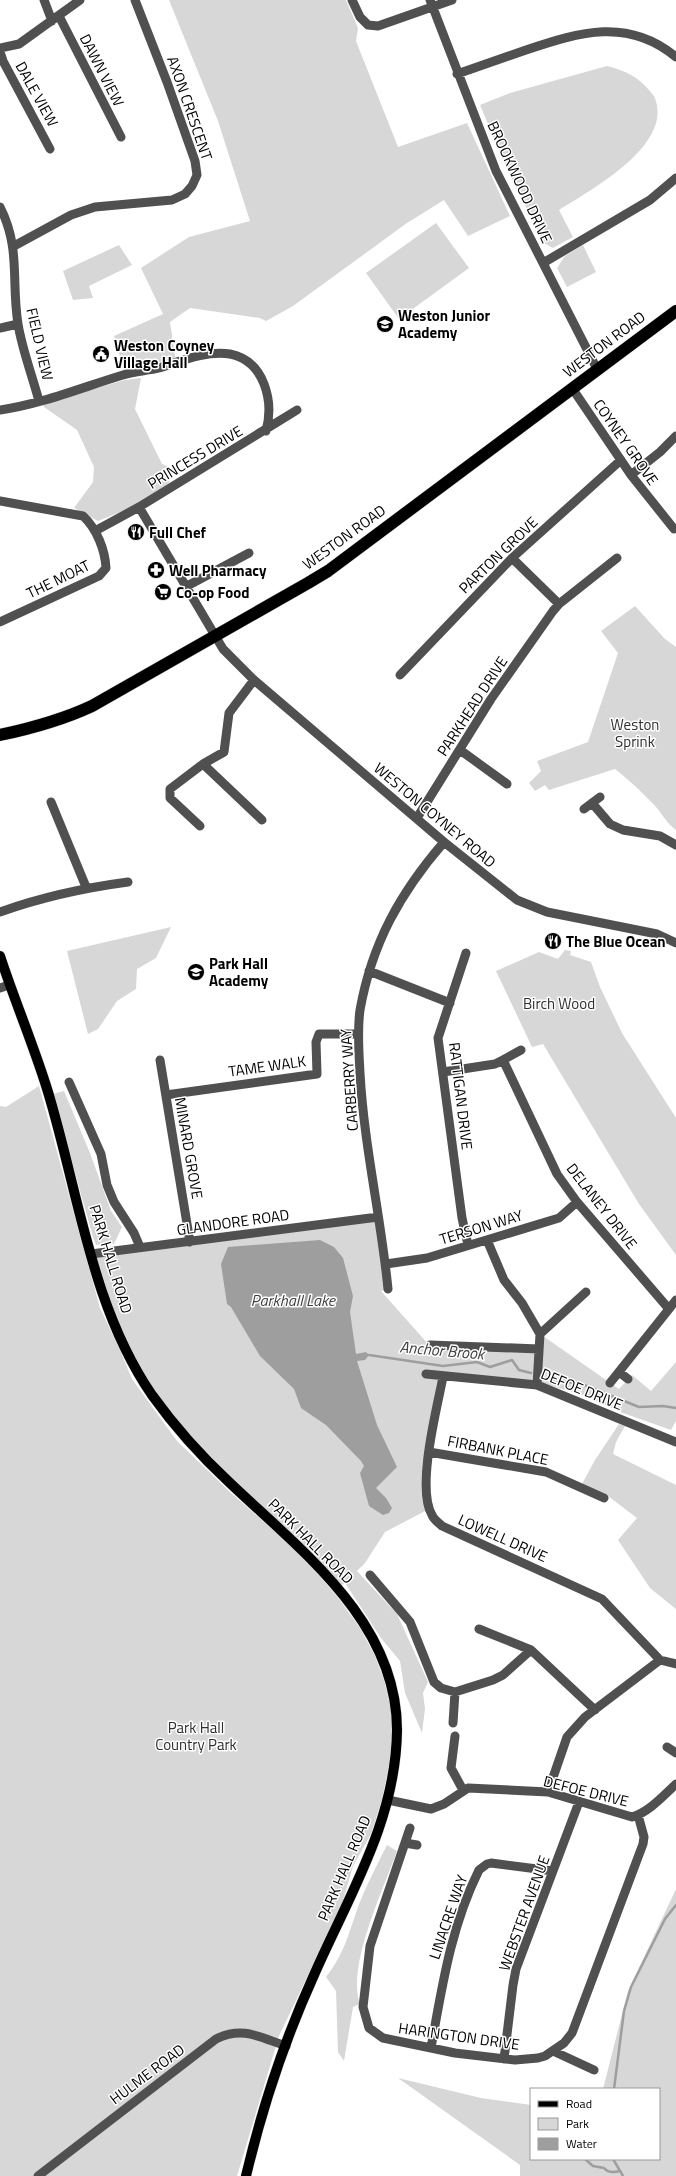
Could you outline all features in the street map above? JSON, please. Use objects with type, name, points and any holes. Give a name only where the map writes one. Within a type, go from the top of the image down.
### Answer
[{"type":"highway","name":"WESTON ROAD","points":[[0,734],[42,726],[71,716],[273,605],[328,571],[676,311]]},
{"type":"main road","name":"PARK HALL ROAD","points":[[0,956],[5,987],[47,1091],[91,1254],[104,1297],[124,1346],[158,1403],[178,1429],[214,1467],[322,1569],[354,1610],[371,1637],[382,1659],[392,1688],[397,1726],[394,1779],[388,1800],[365,1866],[314,1973],[286,2046],[263,2111],[246,2176]]},
{"type":"street","name":"DAWN VIEW","points":[[44,0],[120,137]]},
{"type":"street","points":[[0,48],[19,44],[80,0]]},
{"type":"street","name":"AXON CRESCENT","points":[[14,246],[71,215],[95,207],[172,200],[185,194],[192,186],[197,175],[195,161],[167,82],[135,0]]},
{"type":"street","points":[[352,0],[360,17],[368,25],[378,26],[431,4],[452,0]]},
{"type":"street","name":"BROOKWOOD DRIVE","points":[[431,4],[496,171],[598,369]]},
{"type":"street","points":[[457,74],[565,37],[606,30],[642,36],[662,45],[676,57]]},
{"type":"street","name":"DALE VIEW","points":[[0,52],[3,62],[50,149]]},
{"type":"street","points":[[543,263],[650,200],[676,178]]},
{"type":"street","points":[[0,207],[6,218],[14,246]]},
{"type":"street","name":"FIELD VIEW","points":[[14,246],[18,324],[39,401]]},
{"type":"street","points":[[0,328],[18,324]]},
{"type":"street","name":"PRINCESS DRIVE","points":[[0,410],[39,401],[126,374],[142,372],[203,355],[231,354],[244,360],[255,370],[264,382],[269,398],[270,417],[266,431]]},
{"type":"street","name":"COYNEY GROVE","points":[[572,388],[631,475],[674,529]]},
{"type":"street","name":"PRINCESS DRIVE","points":[[95,531],[139,507],[266,431],[297,410]]},
{"type":"street","points":[[631,475],[660,452],[676,436]]},
{"type":"street","name":"PARTON GROVE","points":[[400,675],[512,558],[621,460]]},
{"type":"street","name":"THE MOAT","points":[[0,501],[83,516],[95,531],[105,558],[106,568],[99,576],[0,622]]},
{"type":"street","name":"WESTON COYNEY ROAD","points":[[139,507],[223,649],[254,680],[444,842],[512,896],[525,903],[547,912],[658,934],[676,943]]},
{"type":"street","points":[[187,586],[248,553]]},
{"type":"street","points":[[512,558],[556,607]]},
{"type":"street","name":"PARKHEAD DRIVE","points":[[417,818],[491,699],[556,607],[617,558]]},
{"type":"street","points":[[200,826],[170,798],[170,789],[203,764],[224,752],[229,713],[254,680]]},
{"type":"street","points":[[460,750],[507,784]]},
{"type":"street","points":[[203,764],[262,820]]},
{"type":"street","points":[[584,808],[600,797]]},
{"type":"street","points":[[51,802],[86,887]]},
{"type":"street","points":[[592,803],[610,824],[623,830],[660,836],[676,845]]},
{"type":"street","name":"CARBERRY WAY","points":[[388,1289],[386,1264],[362,1099],[358,1034],[360,1010],[369,971],[390,916],[406,890],[444,842]]},
{"type":"street","points":[[0,912],[37,899],[86,887],[128,882]]},
{"type":"street","name":"RATTIGAN DRIVE","points":[[466,953],[438,1038],[462,1218],[468,1245]]},
{"type":"street","points":[[369,971],[450,1003]]},
{"type":"street","name":"TAME WALK","points":[[166,1095],[317,1074],[316,1042],[319,1034],[358,1034]]},
{"type":"street","points":[[443,1072],[496,1064],[521,1050]]},
{"type":"street","name":"MINARD GROVE","points":[[160,1060],[190,1242]]},
{"type":"street","name":"DELANEY DRIVE","points":[[503,1060],[557,1174],[578,1202],[669,1309]]},
{"type":"street","name":"PARK HALL ROAD","points":[[69,1082],[101,1154],[107,1185],[114,1202],[134,1233],[140,1247]]},
{"type":"street","name":"TERSON WAY","points":[[386,1264],[427,1258],[559,1218],[578,1202]]},
{"type":"street","name":"GLANDORE ROAD","points":[[91,1254],[190,1242],[328,1222],[378,1217]]},
{"type":"street","points":[[487,1240],[504,1280],[522,1302],[540,1334],[537,1384]]},
{"type":"street","points":[[540,1334],[586,1292]]},
{"type":"street","points":[[610,1383],[676,1300]]},
{"type":"street","points":[[430,1345],[539,1349]]},
{"type":"street","points":[[619,1372],[628,1379]]},
{"type":"street","name":"DEFOE DRIVE","points":[[426,1374],[537,1384],[676,1442]]},
{"type":"street","name":"LOWELL DRIVE","points":[[443,1376],[426,1472],[429,1509],[432,1517],[442,1526],[602,1599],[660,1660]]},
{"type":"street","name":"FIRBANK PLACE","points":[[429,1452],[546,1472],[604,1498]]},
{"type":"street","points":[[370,1575],[410,1622],[434,1682],[441,1688],[454,1692],[503,1675],[531,1650]]},
{"type":"street","points":[[479,1629],[531,1650],[595,1710]]},
{"type":"street","points":[[548,1792],[567,1738],[595,1710],[660,1660],[676,1664]]},
{"type":"street","points":[[453,1723],[454,1692]]},
{"type":"street","points":[[388,1800],[431,1809],[444,1804],[462,1790],[451,1768],[455,1736]]},
{"type":"street","points":[[667,1747],[676,1753]]},
{"type":"street","name":"DEFOE DRIVE","points":[[462,1790],[475,1787],[548,1792],[632,1817],[638,1815],[676,1784]]},
{"type":"street","name":"WEBSTER AVENUE","points":[[504,2059],[512,1985],[516,1968],[580,1802]]},
{"type":"street","name":"HARINGTON DRIVE","points":[[410,1828],[370,1946],[363,2007],[369,2028],[383,2038],[431,2048],[504,2059],[538,2058],[553,2051],[572,2033],[577,2021],[643,1844],[644,1837],[638,1815]]},
{"type":"street","points":[[405,1843],[417,1845]]},
{"type":"street","name":"LINACRE WAY","points":[[431,2048],[445,1968],[454,1938],[479,1870],[491,1863],[553,1871]]},
{"type":"street","name":"HULME ROAD","points":[[38,2176],[216,2039],[231,2033],[249,2033],[286,2046]]},
{"type":"street","points":[[553,2051],[594,2070]]},
{"type":"green space","points":[[169,0],[346,0],[358,28],[356,41],[398,147],[467,123],[510,216],[468,236],[444,200],[407,223],[293,306],[266,321],[260,318],[190,308],[170,322],[176,363],[125,374],[114,336],[163,314],[141,268],[189,237],[250,221],[218,121]]},
{"type":"green space","points":[[607,66],[634,76],[654,96],[658,114],[653,131],[642,148],[627,164],[609,178],[559,210],[573,237],[553,248],[544,243],[508,171],[480,105],[510,93]]},
{"type":"green space","points":[[436,223],[469,268],[399,319],[366,273]]},
{"type":"green space","points":[[119,245],[132,265],[89,286],[93,298],[73,300],[63,271]]},
{"type":"green space","points":[[583,245],[596,272],[567,287],[557,268],[565,256]]},
{"type":"green space","points":[[141,378],[135,409],[162,464],[170,467],[169,483],[133,507],[98,521],[74,508],[93,482],[94,467],[77,430],[44,407],[43,403],[125,380]]},
{"type":"green space","name":"Weston Sprink","points":[[635,606],[665,639],[676,647],[676,830],[670,825],[647,797],[615,769],[549,790],[545,785],[535,791],[529,783],[541,771],[537,761],[588,742],[618,653],[601,631]]},
{"type":"green space","points":[[171,927],[156,958],[137,969],[136,989],[117,1001],[98,1029],[88,1034],[67,951]]},
{"type":"green space","name":"Birch Wood","points":[[565,950],[571,951],[570,955],[591,962],[600,987],[622,1033],[676,1118],[676,1255],[639,1204],[543,1044],[532,1047],[496,971],[539,952],[558,959]]},
{"type":"green space","name":"Park Hall Country Park","points":[[39,1086],[100,1308],[132,1379],[177,1441],[231,1493],[303,1556],[339,1599],[360,1628],[375,1656],[384,1680],[391,1709],[392,1735],[390,1762],[381,1803],[371,1834],[353,1866],[342,1904],[279,2036],[237,2176],[0,2176],[0,1106],[6,1107]]},
{"type":"green space","points":[[64,1091],[90,1153],[111,1211],[122,1227],[114,1244],[96,1245],[93,1237],[53,1094]]},
{"type":"green space","points":[[378,1217],[385,1290],[381,1291],[429,1345],[539,1349],[537,1385],[443,1376],[426,1472],[429,1509],[385,1532],[365,1563],[357,1571],[397,1614],[428,1682],[423,1693],[425,1709],[422,1733],[405,1693],[400,1661],[381,1638],[345,1583],[338,1588],[217,1470],[138,1372],[91,1254]]},
{"type":"green space","points":[[543,1336],[619,1389],[632,1375],[651,1391],[676,1362],[676,1421],[671,1430],[623,1413],[583,1395],[541,1383]]},
{"type":"green space","points":[[619,1424],[625,1426],[616,1442],[613,1454],[676,1485],[676,1609],[650,1588],[618,1540],[637,1518],[608,1496],[582,1484],[595,1460]]},
{"type":"green space","points":[[387,1845],[397,1851],[368,1928],[362,1949],[358,1970],[357,1988],[360,2004],[353,2007],[344,2061],[338,2052],[336,1991],[326,1977],[342,1951],[361,1899]]},
{"type":"green space","points":[[676,1889],[676,2176],[520,2176],[520,2165],[398,2078],[481,2098],[530,2105],[530,2160],[660,2160],[660,2088],[603,2088],[628,1991]]},
{"type":"water","name":"Parkhall Lake","points":[[320,1240],[334,1247],[343,1258],[353,1296],[350,1312],[356,1354],[366,1352],[369,1355],[365,1360],[357,1361],[377,1425],[397,1467],[376,1488],[386,1498],[392,1508],[389,1513],[383,1515],[369,1506],[360,1473],[364,1466],[361,1461],[326,1425],[301,1408],[294,1389],[260,1356],[231,1307],[227,1304],[221,1264],[228,1247]]},
{"type":"waterway","name":"Anchor Brook","points":[[369,1355],[443,1366],[477,1362],[490,1367],[512,1360],[519,1370],[531,1373]]},
{"type":"waterway","name":"Anchor Brook","points":[[553,1380],[582,1384],[639,1407],[663,1406],[676,1408]]},
{"type":"waterway","points":[[614,2088],[624,2011],[631,1987],[665,1919],[676,1905]]},
{"type":"waterway","points":[[586,2160],[593,2166],[604,2168],[609,2172],[620,2171]]},
{"type":"waterway","points":[[614,2160],[623,2176]]},
{"type":"place","name":"Weston Junior Academy","points":[[385,324]]},
{"type":"place","name":"Weston Coyney Village Hall","points":[[101,354]]},
{"type":"place","name":"Full Chef","points":[[136,532]]},
{"type":"place","name":"Well Pharmacy","points":[[156,570]]},
{"type":"place","name":"Co-op Food","points":[[163,592]]},
{"type":"place","name":"The Blue Ocean","points":[[553,941]]},
{"type":"place","name":"Park Hall Academy","points":[[196,972]]}]
